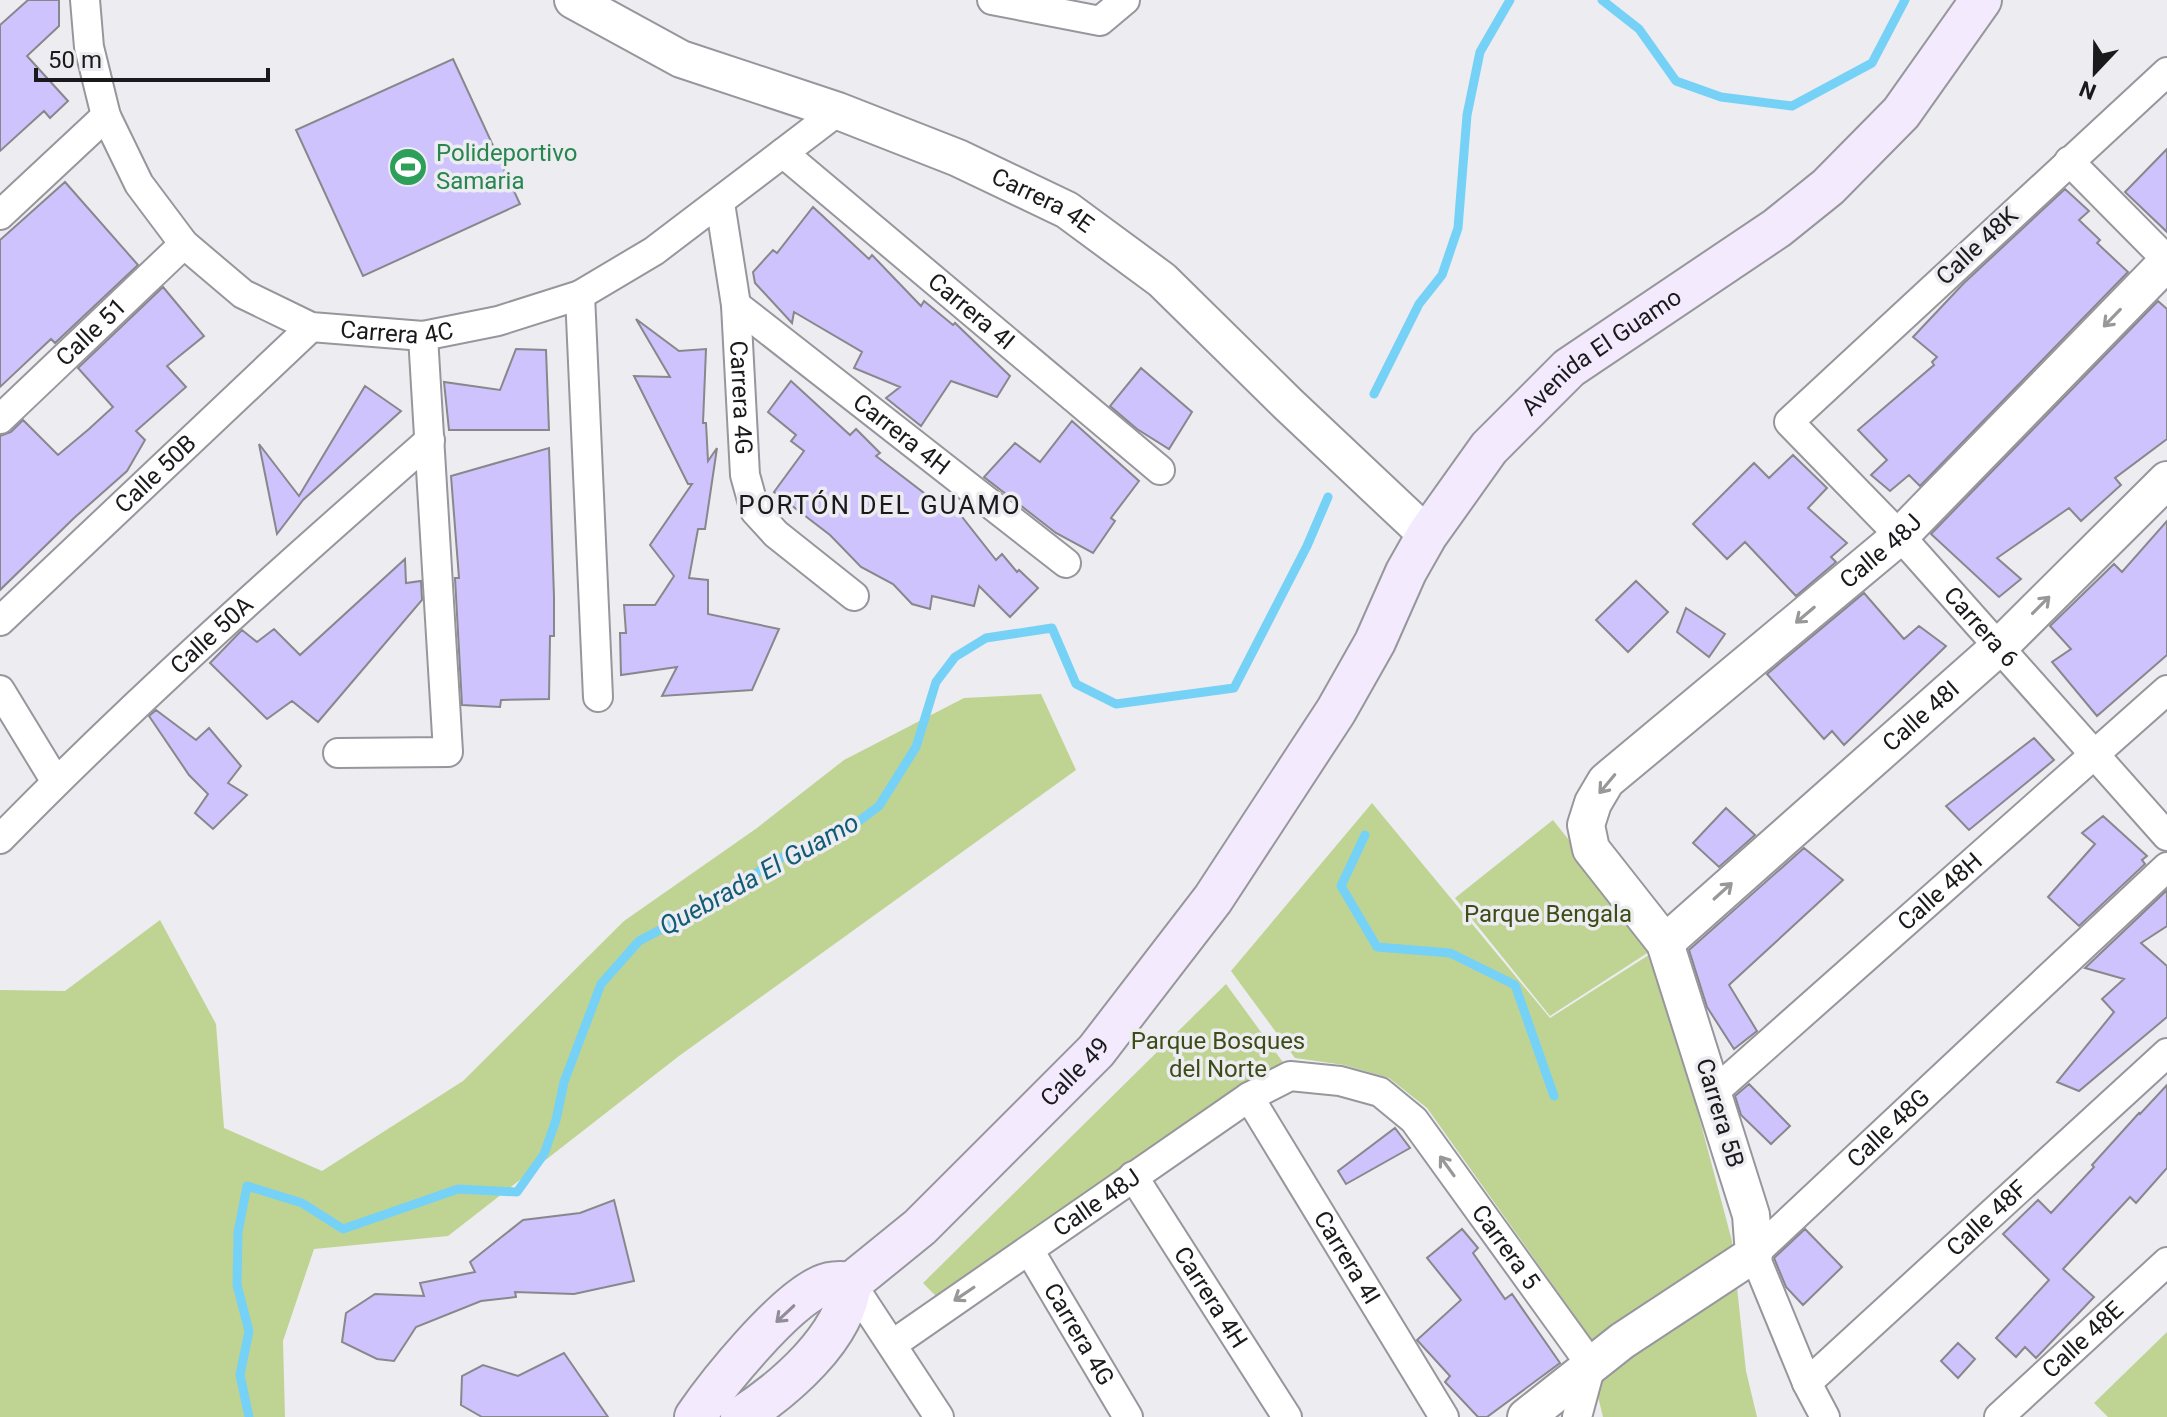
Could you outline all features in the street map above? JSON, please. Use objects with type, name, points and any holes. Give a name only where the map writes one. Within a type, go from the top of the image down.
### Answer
[{"type":"main road","name":"Avenida El Guamo","points":[[1313,747],[1375,642],[1406,572],[1427,535],[1489,448],[1569,368],[1777,228],[1828,187],[1901,113],[1974,11],[2010,0]]},
{"type":"main road","name":"Calle 49","points":[[851,1283],[920,1227],[1096,1051],[1213,899],[1313,747]]},
{"type":"main road","points":[[695,1417],[717,1386],[763,1335],[807,1294],[824,1284],[839,1281],[851,1283],[846,1308],[812,1357],[749,1415]]},
{"type":"street","name":"Carrera 4C","points":[[85,0],[89,47],[106,116],[139,184],[184,244],[243,294],[311,327],[423,336],[498,321],[580,295],[654,251],[838,111]]},
{"type":"street","points":[[992,0],[1100,21],[1125,0]]},
{"type":"street","name":"Carrera 4E","points":[[583,2],[681,59],[838,111],[958,158],[1067,210],[1162,280],[1427,535]]},
{"type":"street","name":"Calle 48K","points":[[1789,422],[2167,72]]},
{"type":"street","points":[[0,215],[106,116]]},
{"type":"street","name":"Carrera 4I","points":[[783,153],[1160,470]]},
{"type":"street","points":[[2069,161],[2167,261]]},
{"type":"street","name":"Carrera 4G","points":[[720,203],[736,305],[745,475],[755,511],[776,534],[854,596]]},
{"type":"street","name":"Calle 51","points":[[0,419],[184,244]]},
{"type":"street","name":"Calle 48J","points":[[1586,825],[1593,803],[1606,781],[1900,536],[2167,261]]},
{"type":"street","points":[[580,295],[598,697]]},
{"type":"street","name":"Carrera 4H","points":[[736,305],[1066,563]]},
{"type":"street","name":"Calle 50B","points":[[0,621],[311,327]]},
{"type":"street","points":[[338,753],[448,752],[423,336]]},
{"type":"street","name":"Carrera 6","points":[[1789,422],[1900,536],[2167,836]]},
{"type":"street","name":"Calle 50A","points":[[0,839],[232,615],[430,440]]},
{"type":"street","name":"Calle 48I","points":[[1665,943],[2000,646],[2167,480]]},
{"type":"street","points":[[0,690],[56,782]]},
{"type":"street","name":"Calle 48H","points":[[1714,1092],[2167,690]]},
{"type":"street","name":"Carrera 5B","points":[[1586,825],[1591,849],[1665,943],[1751,1215],[1754,1254],[1807,1383],[1825,1417]]},
{"type":"street","name":"Calle 48G","points":[[1591,1365],[1754,1254],[2167,867]]},
{"type":"street","name":"Calle 48F","points":[[1807,1383],[2167,1053]]},
{"type":"street","name":"Calle 48J","points":[[893,1344],[1249,1097],[1290,1076],[1340,1081],[1380,1092]]},
{"type":"street","name":"Carrera 5","points":[[1380,1092],[1414,1120],[1591,1365]]},
{"type":"street","name":"Carrera 4I","points":[[1249,1097],[1444,1417]]},
{"type":"street","name":"Carrera 4H","points":[[1133,1176],[1287,1417]]},
{"type":"street","name":"Carrera 4G","points":[[1029,1250],[1128,1417]]},
{"type":"street","name":"Calle 48E","points":[[1999,1417],[2167,1262]]},
{"type":"street","points":[[851,1283],[939,1417]]},
{"type":"street","points":[[1526,1417],[1591,1365]]},
{"type":"street","points":[[1577,1417],[1591,1365]]},
{"type":"green space","points":[[1041,694],[1076,770],[679,1056],[448,1236],[314,1249],[283,1341],[285,1417],[0,1417],[0,990],[65,991],[160,920],[216,1024],[224,1128],[322,1171],[463,1081],[624,921],[757,828],[844,760],[964,698]]},
{"type":"green space","points":[[1372,803],[1550,1018],[1655,951],[1732,1241],[1746,1371],[1757,1417],[1603,1417],[1580,1323],[1427,1108],[1389,1078],[1344,1065],[1295,1058],[1231,971]]},
{"type":"green space","name":"Parque Bengala","points":[[1553,820],[1655,948],[1550,1016],[1455,898]]},
{"type":"green space","name":"Parque Bosques del Norte","points":[[1226,984],[1285,1065],[937,1297],[923,1283]]},
{"type":"green space","points":[[2167,1332],[2167,1417],[2108,1417],[2094,1403]]},
{"type":"building","points":[[28,0],[59,0],[59,26],[27,56],[68,101],[50,118],[44,111],[0,151],[0,25]]},
{"type":"building","name":"Polideportivo Samaria","points":[[453,59],[520,204],[363,276],[296,130]]},
{"type":"building","points":[[2167,149],[2167,232],[2125,192]]},
{"type":"building","points":[[65,182],[138,265],[55,343],[51,339],[0,387],[0,240]]},
{"type":"building","points":[[2065,189],[2089,211],[2079,220],[2100,240],[2097,243],[2128,272],[1920,486],[1909,475],[1890,491],[1871,475],[1887,460],[1858,430],[1934,365],[1932,362],[1937,357],[1913,337],[1964,283]]},
{"type":"building","points":[[813,207],[869,259],[872,255],[921,306],[924,301],[953,325],[955,323],[1010,376],[997,397],[951,381],[921,426],[886,398],[900,387],[854,368],[862,352],[794,312],[792,323],[755,283],[753,272],[773,250],[777,253]]},
{"type":"building","points":[[163,287],[204,336],[167,366],[186,387],[136,431],[145,440],[127,471],[0,590],[0,436],[11,432],[23,420],[58,455],[89,429],[113,407],[78,368]]},
{"type":"building","points":[[2158,301],[2167,309],[2167,439],[2115,478],[2121,485],[2081,521],[2069,508],[1997,558],[2021,579],[1999,597],[1931,534]]},
{"type":"building","points":[[636,319],[679,351],[706,349],[703,423],[706,423],[708,461],[717,448],[705,529],[698,529],[689,578],[708,580],[708,614],[779,629],[752,690],[662,696],[677,667],[621,675],[620,633],[626,633],[624,605],[655,605],[674,576],[650,545],[692,484],[688,484],[634,376],[670,377]]},
{"type":"building","points":[[516,349],[546,350],[549,430],[449,430],[444,382],[500,390]]},
{"type":"building","points":[[1141,368],[1192,412],[1169,449],[1137,429],[1110,406]]},
{"type":"building","points":[[791,381],[850,435],[856,429],[880,453],[876,456],[950,513],[955,508],[996,560],[1002,554],[1017,572],[1019,570],[1038,588],[1010,617],[979,586],[974,606],[932,596],[930,609],[912,604],[893,584],[861,567],[830,535],[774,492],[804,451],[791,441],[796,435],[768,412]]},
{"type":"building","points":[[365,386],[401,411],[303,500],[277,534],[259,444],[299,496]]},
{"type":"building","points":[[1072,421],[1139,481],[1111,518],[1115,521],[1093,553],[1056,533],[984,477],[1015,443],[1040,462]]},
{"type":"building","points":[[549,448],[554,636],[550,636],[549,699],[501,700],[500,707],[462,705],[455,578],[459,578],[451,476]]},
{"type":"building","points":[[1793,455],[1827,488],[1808,508],[1847,543],[1831,557],[1836,562],[1796,596],[1745,542],[1727,559],[1693,524],[1754,463],[1769,478]]},
{"type":"building","points":[[2167,521],[2167,655],[2097,716],[2052,662],[2071,649],[2050,626],[2114,564],[2122,572]]},
{"type":"building","points":[[405,559],[406,583],[421,581],[422,600],[318,722],[292,701],[267,719],[210,663],[242,630],[257,642],[274,629],[300,655]]},
{"type":"building","points":[[1636,581],[1668,612],[1628,652],[1596,620]]},
{"type":"building","points":[[1864,593],[1904,639],[1919,626],[1946,646],[1844,745],[1832,731],[1824,739],[1767,674]]},
{"type":"building","points":[[1686,608],[1725,634],[1709,657],[1677,632]]},
{"type":"building","points":[[156,710],[196,740],[209,728],[241,766],[228,783],[247,795],[213,829],[195,813],[208,794],[189,775],[149,716]]},
{"type":"building","points":[[2034,738],[2054,760],[1969,830],[1946,806]]},
{"type":"building","points":[[1726,808],[1755,835],[1719,867],[1693,843]]},
{"type":"building","points":[[2103,816],[2147,856],[2142,860],[2145,864],[2079,926],[2048,897],[2095,844],[2082,833]]},
{"type":"building","points":[[1804,848],[1843,880],[1729,985],[1757,1031],[1734,1049],[1707,1007],[1689,950]]},
{"type":"building","points":[[2167,890],[2167,926],[2141,943],[2167,966],[2167,1017],[2079,1091],[2057,1082],[2114,1012],[2102,999],[2124,979],[2085,968]]},
{"type":"building","points":[[1749,1084],[1790,1126],[1771,1144],[1741,1115],[1735,1096]]},
{"type":"building","points":[[2167,1085],[2167,1168],[2136,1203],[2130,1197],[2063,1269],[2094,1297],[2036,1358],[2025,1347],[2016,1357],[1996,1338],[2049,1280],[2003,1234],[2038,1200],[2051,1213]]},
{"type":"building","points":[[1395,1128],[1410,1148],[1346,1184],[1338,1171]]},
{"type":"building","points":[[614,1200],[634,1281],[574,1294],[515,1292],[516,1297],[481,1301],[416,1327],[394,1361],[377,1359],[342,1342],[346,1313],[375,1294],[424,1296],[420,1283],[475,1272],[470,1262],[523,1220],[580,1213]]},
{"type":"building","points":[[1462,1229],[1478,1248],[1473,1253],[1505,1299],[1512,1294],[1560,1363],[1487,1417],[1478,1417],[1445,1382],[1450,1376],[1417,1340],[1461,1300],[1427,1258]]},
{"type":"building","points":[[1805,1229],[1842,1267],[1803,1305],[1786,1287],[1774,1258]]},
{"type":"building","points":[[1958,1343],[1975,1359],[1958,1378],[1941,1361]]},
{"type":"building","points":[[564,1353],[608,1417],[482,1417],[461,1405],[462,1376],[483,1365],[518,1376]]},
{"type":"waterway","name":"Quebrada El Guamo","points":[[1374,394],[1419,304],[1442,275],[1458,228],[1467,115],[1480,52],[1510,0]]},
{"type":"waterway","name":"Quebrada El Guamo","points":[[1602,0],[1639,29],[1676,81],[1721,97],[1792,106],[1872,63],[1905,0]]},
{"type":"waterway","name":"Quebrada El Guamo","points":[[249,1417],[240,1375],[249,1331],[237,1285],[238,1232],[247,1186],[302,1203],[343,1229],[458,1189],[517,1192],[544,1154],[556,1120],[564,1082],[601,984],[639,941],[728,894],[773,861],[839,836],[879,806],[916,747],[936,682],[955,657],[986,638],[1052,628],[1076,684],[1116,704],[1234,688],[1307,546],[1328,497]]},
{"type":"waterway","points":[[1365,835],[1341,886],[1377,947],[1450,953],[1515,985],[1554,1096]]},
{"type":"place","name":"Polideportivo Samaria","points":[[408,167]]},
{"type":"district","name":"PORTÓN DEL GUAMO","points":[[880,505]]}]
